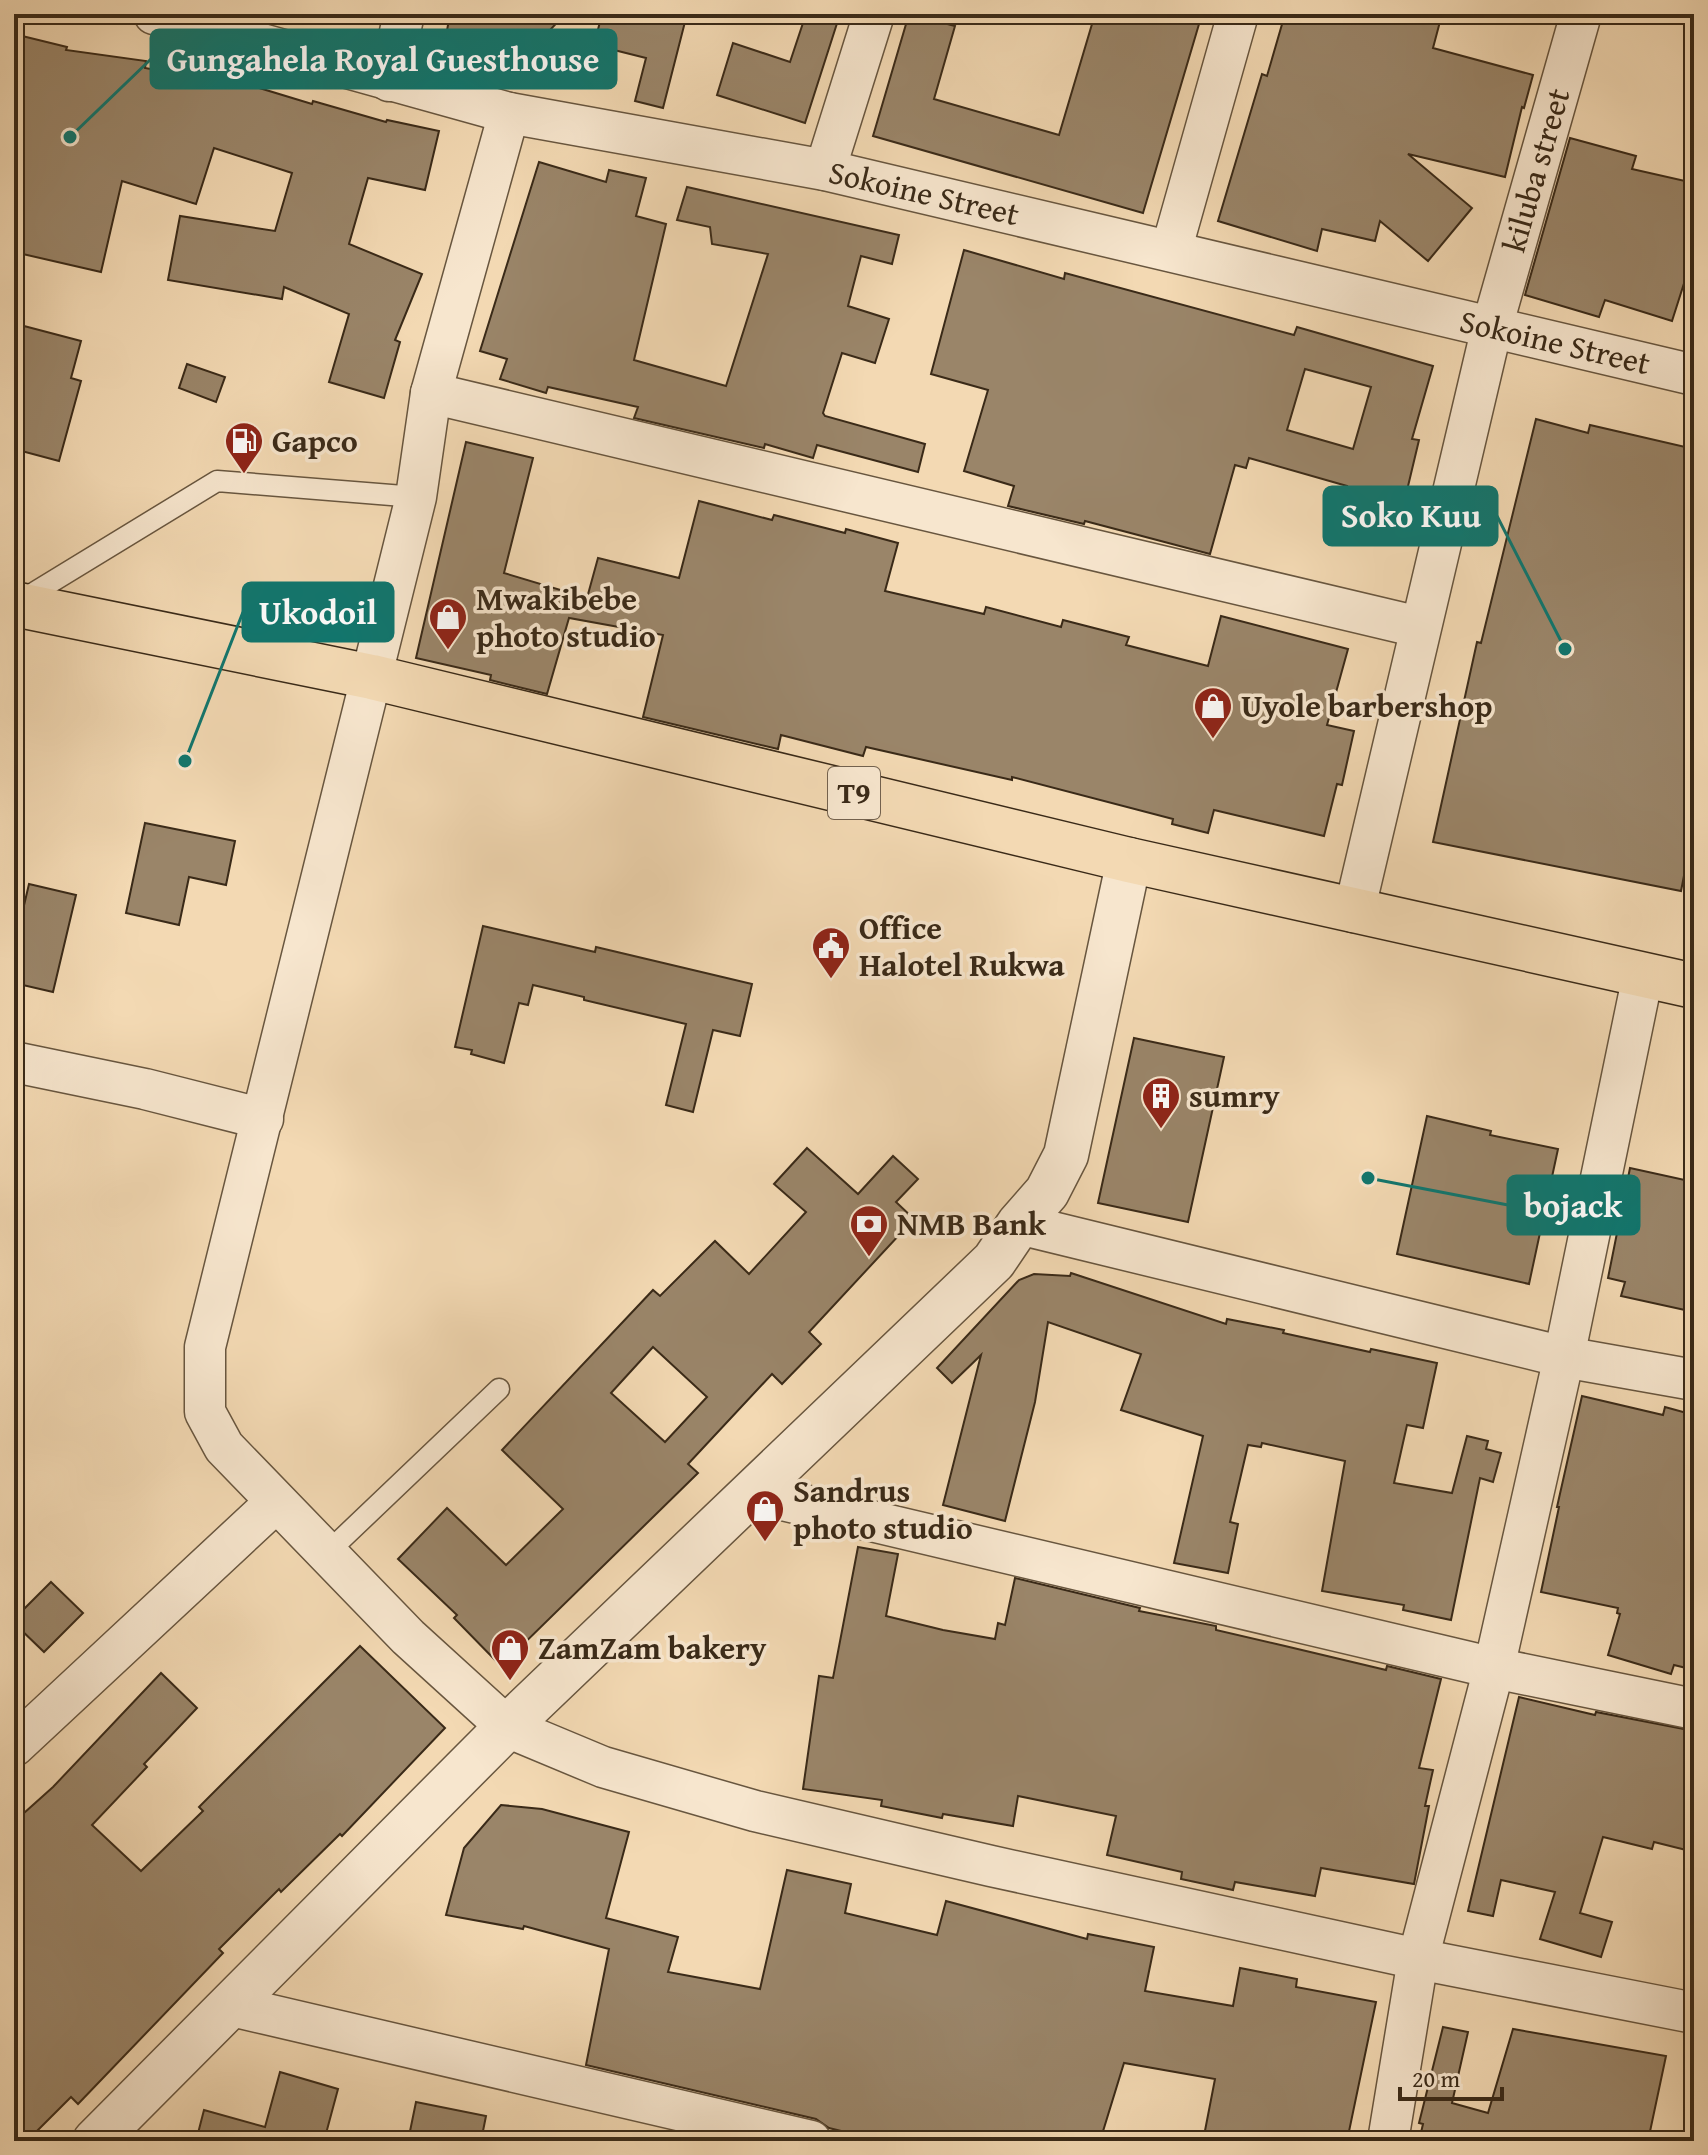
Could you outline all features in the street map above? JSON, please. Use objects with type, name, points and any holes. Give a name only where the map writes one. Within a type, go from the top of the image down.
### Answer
[{"type":"highway","name":"T9","points":[[15,604],[372,677],[1129,860],[1694,986]]},
{"type":"street","name":"Sokoine Street","points":[[154,14],[509,113],[825,170],[1694,375]]},
{"type":"street","points":[[389,81],[404,14]]},
{"type":"street","points":[[825,170],[874,14]]},
{"type":"street","points":[[1171,251],[1238,14]]},
{"type":"street","name":"kiluba street","points":[[1354,912],[1492,327],[1581,14]]},
{"type":"street","points":[[509,113],[431,393],[416,497],[205,1347],[205,1412],[224,1447],[440,1669],[507,1727],[603,1767],[755,1811],[991,1866],[1418,1959],[1694,2013]]},
{"type":"street","points":[[431,393],[1419,627]]},
{"type":"street","points":[[95,2141],[507,1727],[994,1261],[1019,1224],[1047,1192],[1066,1155],[1129,860]]},
{"type":"street","points":[[1388,2141],[1418,1959],[1494,1668],[1564,1357],[1643,975]]},
{"type":"street","points":[[14,1062],[145,1089],[263,1119]]},
{"type":"street","points":[[1019,1224],[1564,1357],[1694,1380]]},
{"type":"street","points":[[753,1493],[1494,1668],[1694,1709]]},
{"type":"street","points":[[14,1746],[276,1502]]},
{"type":"street","points":[[232,2006],[695,2128],[811,2141]]},
{"type":"lane","points":[[15,604],[217,481],[416,497]]},
{"type":"lane","points":[[327,1553],[499,1389]]},
{"type":"building","points":[[450,14],[565,14],[525,57],[505,41],[495,71],[442,58]]},
{"type":"building","points":[[602,14],[687,14],[663,108],[635,101],[646,58],[594,45]]},
{"type":"building","points":[[806,14],[840,14],[805,123],[717,95],[733,43],[790,62]]},
{"type":"building","points":[[909,14],[955,26],[934,99],[1059,135],[1095,14],[1202,14],[1143,213],[873,136]]},
{"type":"building","points":[[1285,14],[1442,14],[1433,48],[1533,75],[1505,177],[1408,154],[1472,208],[1428,261],[1380,221],[1375,241],[1322,229],[1317,251],[1218,221],[1262,74],[1267,76]]},
{"type":"building","points":[[14,34],[67,47],[66,50],[146,61],[145,68],[232,84],[233,80],[312,104],[313,101],[386,122],[439,131],[425,190],[368,178],[349,244],[422,274],[395,340],[400,342],[384,398],[329,382],[349,314],[284,287],[282,299],[168,280],[180,216],[275,231],[292,173],[214,148],[196,204],[122,181],[101,272],[14,252]]},
{"type":"building","points":[[1570,138],[1636,156],[1632,169],[1694,183],[1694,252],[1672,321],[1605,300],[1599,317],[1525,295]]},
{"type":"building","points":[[539,162],[606,182],[609,170],[646,178],[636,216],[666,224],[634,360],[726,386],[768,254],[712,244],[710,227],[677,220],[687,187],[899,235],[892,264],[861,256],[848,306],[889,319],[875,363],[842,353],[823,413],[925,444],[918,472],[817,445],[813,458],[765,444],[764,448],[634,418],[638,407],[548,387],[546,393],[500,379],[507,359],[480,351]]},
{"type":"building","points":[[964,250],[1064,279],[1065,273],[1294,335],[1297,327],[1433,366],[1412,439],[1419,440],[1404,503],[1346,489],[1347,486],[1249,458],[1246,468],[1235,465],[1210,554],[1085,521],[1084,524],[1008,506],[1014,486],[964,471],[988,390],[931,374]],"holes":[[[1305,369],[1371,387],[1353,449],[1287,430]]]},
{"type":"building","points":[[24,326],[81,341],[71,378],[81,381],[59,461],[14,449],[14,365]]},
{"type":"building","points":[[187,364],[225,377],[216,402],[179,388]]},
{"type":"building","points":[[1536,419],[1588,433],[1590,425],[1694,449],[1694,825],[1681,891],[1433,842],[1477,642],[1481,643]]},
{"type":"building","points":[[466,442],[533,458],[504,573],[587,598],[598,558],[679,578],[699,501],[772,520],[774,515],[898,543],[885,591],[984,614],[986,607],[1061,627],[1063,620],[1129,637],[1126,645],[1208,666],[1221,616],[1348,649],[1327,725],[1354,731],[1342,785],[1337,784],[1324,836],[1214,810],[1208,833],[1172,824],[1173,819],[1012,777],[1012,780],[866,747],[863,756],[781,735],[778,749],[643,717],[663,635],[569,618],[547,694],[490,680],[491,675],[416,658]]},
{"type":"building","points":[[145,823],[235,841],[226,885],[189,877],[179,925],[126,913]]},
{"type":"building","points":[[29,884],[76,895],[53,992],[14,983],[14,948]]},
{"type":"building","points":[[483,926],[595,952],[596,947],[752,984],[740,1036],[713,1030],[693,1112],[666,1105],[686,1024],[533,985],[528,1005],[519,1003],[504,1063],[471,1054],[472,1050],[455,1047]]},
{"type":"building","name":"sumry","points":[[1134,1038],[1224,1057],[1188,1222],[1098,1203]]},
{"type":"building","points":[[1427,1116],[1491,1131],[1490,1135],[1558,1149],[1529,1284],[1397,1254]]},
{"type":"building","points":[[807,1148],[858,1194],[893,1156],[918,1179],[896,1202],[914,1219],[809,1332],[821,1344],[782,1384],[772,1374],[688,1464],[698,1473],[501,1666],[454,1618],[457,1615],[398,1559],[447,1508],[506,1565],[563,1509],[502,1450],[653,1290],[660,1296],[715,1241],[749,1274],[806,1212],[774,1184]],"holes":[[[653,1347],[707,1397],[665,1442],[611,1393]]]},
{"type":"building","points":[[1630,1168],[1694,1182],[1694,1312],[1621,1296],[1625,1282],[1608,1278]]},
{"type":"building","points":[[1071,1273],[1226,1324],[1227,1319],[1370,1352],[1371,1349],[1437,1363],[1423,1428],[1407,1425],[1394,1483],[1452,1493],[1467,1436],[1488,1441],[1486,1449],[1501,1453],[1493,1482],[1480,1478],[1451,1620],[1403,1610],[1404,1605],[1322,1591],[1345,1461],[1262,1443],[1261,1447],[1248,1445],[1230,1522],[1238,1524],[1228,1573],[1174,1563],[1203,1436],[1121,1410],[1141,1354],[1048,1322],[1035,1402],[1005,1521],[943,1505],[981,1355],[952,1383],[937,1368],[1019,1280],[1034,1274],[1070,1276]]},
{"type":"building","points":[[1582,1396],[1663,1415],[1665,1407],[1694,1415],[1694,1670],[1674,1665],[1671,1674],[1608,1655],[1620,1614],[1617,1613],[1618,1608],[1541,1592]]},
{"type":"building","points":[[858,1547],[898,1554],[886,1616],[943,1630],[995,1639],[998,1623],[1005,1625],[1015,1578],[1140,1608],[1139,1611],[1216,1626],[1216,1630],[1386,1670],[1387,1666],[1441,1679],[1419,1768],[1433,1770],[1414,1884],[1321,1868],[1315,1896],[1235,1882],[1233,1890],[1181,1879],[1182,1872],[1107,1855],[1116,1816],[1018,1796],[1013,1826],[943,1814],[942,1818],[881,1806],[882,1800],[803,1789],[819,1676],[833,1678]]},
{"type":"building","points":[[51,1582],[83,1613],[44,1652],[14,1623],[14,1619]]},
{"type":"building","points":[[360,1646],[445,1728],[342,1836],[340,1834],[281,1892],[279,1889],[219,1949],[223,1953],[78,2104],[71,2097],[27,2141],[14,2141],[14,1822],[53,1787],[161,1673],[197,1708],[92,1825],[141,1871],[203,1811],[199,1807]]},
{"type":"building","points":[[1519,1697],[1595,1715],[1596,1712],[1694,1731],[1694,1852],[1654,1842],[1652,1849],[1603,1837],[1580,1913],[1612,1922],[1601,1957],[1540,1939],[1555,1892],[1501,1880],[1493,1916],[1468,1911]]},
{"type":"building","points":[[501,1805],[542,1809],[629,1832],[606,1918],[678,1937],[668,1972],[760,1989],[787,1870],[851,1884],[845,1913],[937,1935],[946,1901],[1087,1939],[1088,1934],[1154,1947],[1145,1991],[1233,2006],[1240,1968],[1297,1979],[1296,1987],[1376,2002],[1347,2141],[1203,2141],[1215,2079],[1124,2063],[1100,2141],[882,2141],[829,2128],[816,2119],[586,2065],[609,1949],[524,1926],[523,1929],[446,1915],[464,1848]]},
{"type":"building","points":[[1443,2027],[1468,2032],[1452,2103],[1488,2113],[1513,2029],[1666,2056],[1648,2141],[1419,2141],[1423,2124],[1419,2123]]},
{"type":"building","points":[[280,2072],[338,2089],[324,2141],[196,2141],[204,2110],[265,2127]]},
{"type":"building","points":[[416,2102],[486,2116],[481,2141],[408,2141]]},
{"type":"place","name":"Gungahela Royal Guesthouse","points":[[70,137]]},
{"type":"place","name":"Gapco","points":[[244,475]]},
{"type":"place","name":"Soko Kuu","points":[[1565,649]]},
{"type":"place","name":"Mwakibebe photo studio","points":[[448,651]]},
{"type":"place","name":"Uyole barbershop","points":[[1213,740]]},
{"type":"place","name":"Ukodoil","points":[[185,761]]},
{"type":"place","name":"Office Halotel Rukwa","points":[[831,980]]},
{"type":"place","name":"sumry","points":[[1161,1130]]},
{"type":"place","name":"bojack","points":[[1368,1178]]},
{"type":"place","name":"NMB Bank","points":[[869,1258]]},
{"type":"place","name":"Sandrus photo studio","points":[[765,1543]]},
{"type":"place","name":"ZamZam bakery","points":[[510,1682]]}]
